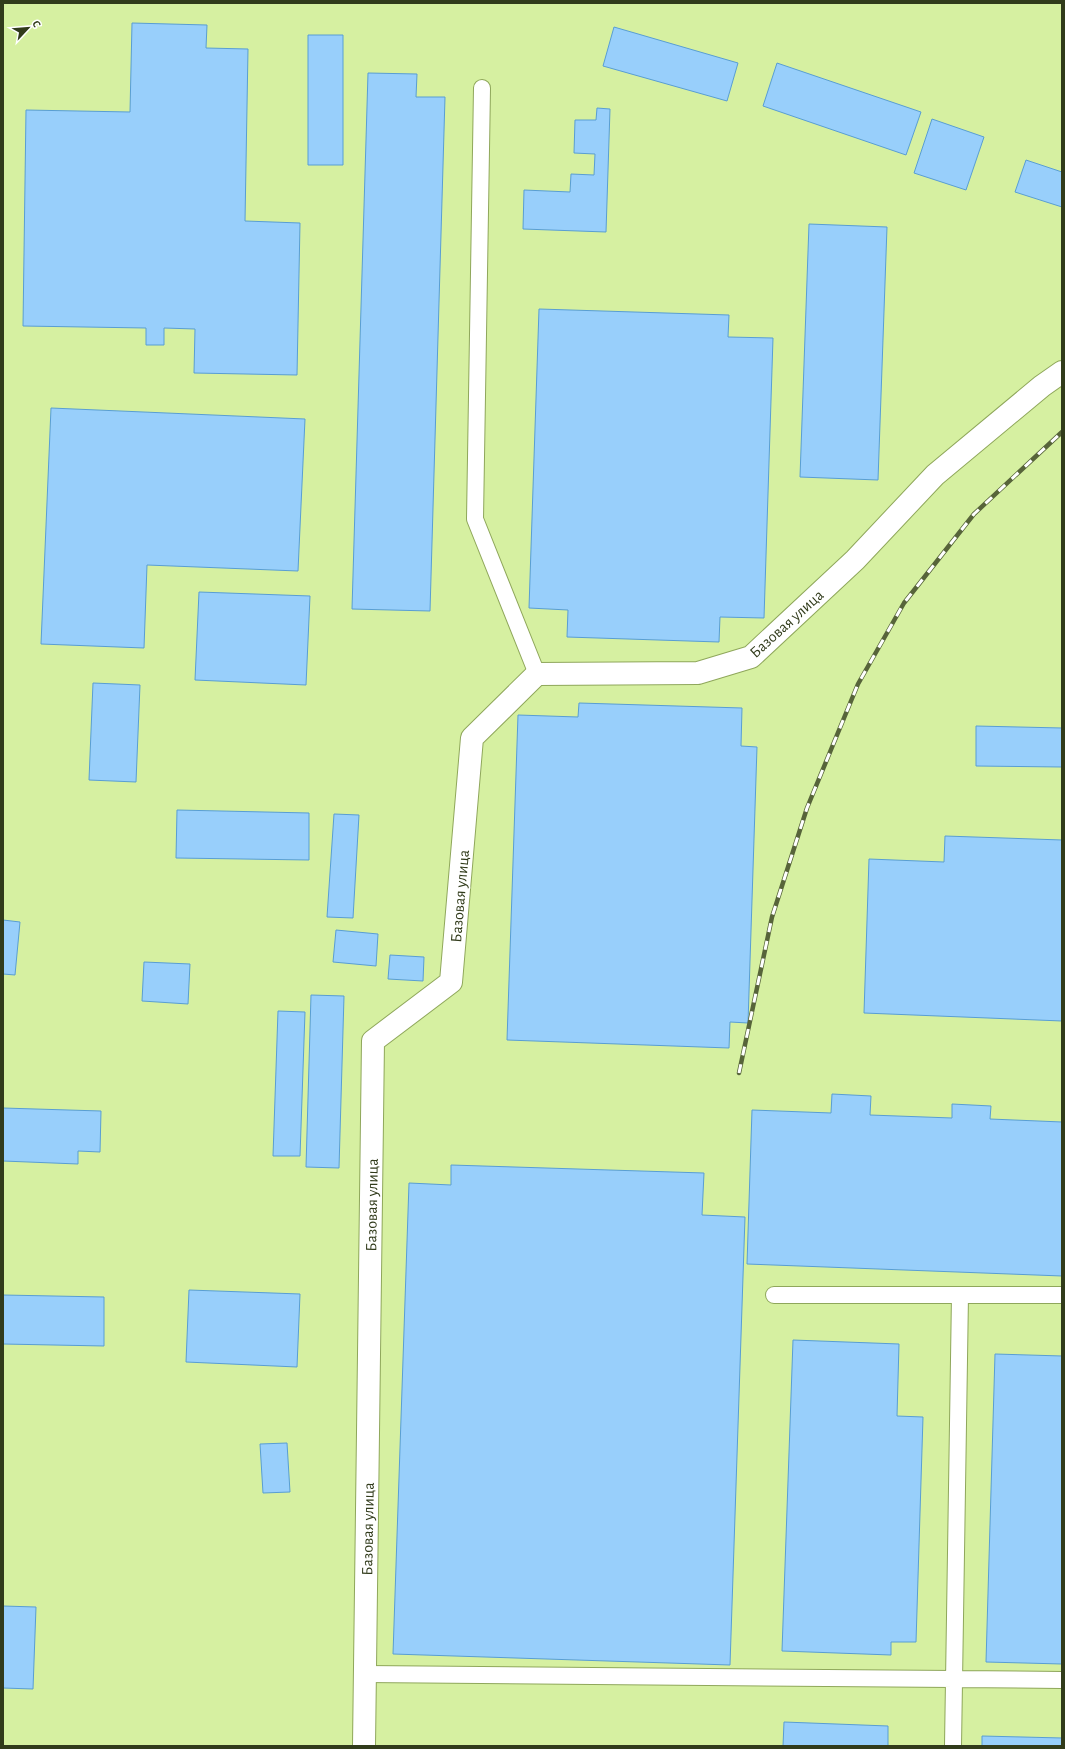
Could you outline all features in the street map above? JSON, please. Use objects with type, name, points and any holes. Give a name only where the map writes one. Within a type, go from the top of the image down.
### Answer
[{"type":"street","name":"Базовая улица","points":[[364,1746],[373,1041],[451,982],[472,738],[537,674],[698,673],[751,657],[855,560],[935,475],[1042,386],[1062,372]]},
{"type":"lane","points":[[482,88],[475,519],[537,674]]},
{"type":"lane","points":[[774,1294],[1062,1295]]},
{"type":"lane","points":[[953,1746],[960,1295]]},
{"type":"lane","points":[[365,1674],[1062,1680]]},
{"type":"building","points":[[132,23],[207,25],[206,48],[248,49],[245,221],[300,223],[297,375],[194,373],[195,329],[164,328],[164,345],[146,345],[146,328],[23,326],[26,110],[130,112]]},
{"type":"building","points":[[614,27],[738,63],[727,101],[603,66]]},
{"type":"building","points":[[308,35],[343,35],[343,165],[308,165]]},
{"type":"building","points":[[777,63],[921,112],[906,155],[763,106]]},
{"type":"building","points":[[368,73],[417,74],[416,97],[445,97],[430,611],[352,609]]},
{"type":"building","points":[[597,108],[610,109],[606,232],[523,229],[524,190],[570,192],[571,174],[594,175],[595,154],[574,153],[575,120],[596,120]]},
{"type":"building","points":[[932,119],[984,137],[966,190],[914,173]]},
{"type":"building","points":[[1026,160],[1062,172],[1062,207],[1015,192]]},
{"type":"building","points":[[809,224],[887,227],[878,480],[800,477]]},
{"type":"building","points":[[539,309],[729,315],[728,337],[773,338],[764,618],[720,617],[719,642],[567,637],[568,610],[529,608]]},
{"type":"building","points":[[51,408],[305,419],[298,571],[147,565],[144,648],[41,644]]},
{"type":"building","points":[[199,592],[310,596],[306,685],[195,680]]},
{"type":"building","points":[[93,683],[140,685],[136,782],[89,780]]},
{"type":"building","points":[[579,703],[742,708],[741,746],[757,747],[748,1023],[730,1022],[729,1048],[507,1040],[518,715],[578,717]]},
{"type":"building","points":[[976,726],[1062,728],[1062,767],[976,766]]},
{"type":"building","points":[[177,810],[309,813],[309,860],[176,858]]},
{"type":"building","points":[[334,814],[359,815],[353,918],[327,917]]},
{"type":"building","points":[[945,836],[1062,840],[1062,1021],[864,1013],[869,859],[944,862]]},
{"type":"building","points":[[3,920],[20,922],[15,975],[3,974]]},
{"type":"building","points":[[336,930],[378,934],[376,966],[333,962]]},
{"type":"building","points":[[390,955],[424,957],[423,981],[388,979]]},
{"type":"building","points":[[144,962],[190,964],[188,1004],[142,1001]]},
{"type":"building","points":[[311,995],[344,996],[339,1168],[306,1167]]},
{"type":"building","points":[[278,1011],[305,1012],[300,1156],[273,1156]]},
{"type":"building","points":[[832,1094],[871,1096],[870,1115],[952,1118],[952,1104],[991,1106],[990,1119],[1062,1122],[1062,1276],[747,1264],[752,1110],[831,1113]]},
{"type":"building","points":[[3,1108],[101,1111],[100,1152],[78,1151],[78,1164],[3,1161]]},
{"type":"building","points":[[451,1165],[704,1173],[702,1215],[745,1217],[730,1665],[393,1654],[409,1183],[451,1185]]},
{"type":"building","points":[[189,1290],[300,1294],[297,1367],[186,1362]]},
{"type":"building","points":[[3,1295],[104,1297],[104,1346],[3,1344]]},
{"type":"building","points":[[793,1340],[899,1344],[897,1416],[923,1417],[916,1642],[891,1642],[891,1655],[782,1651]]},
{"type":"building","points":[[995,1354],[1062,1356],[1062,1664],[986,1662]]},
{"type":"building","points":[[287,1443],[290,1492],[263,1493],[260,1444]]},
{"type":"building","points":[[3,1606],[36,1607],[33,1689],[3,1688]]},
{"type":"building","points":[[784,1722],[888,1726],[888,1746],[783,1746]]},
{"type":"building","points":[[982,1736],[1062,1738],[1062,1746],[982,1746]]},
{"type":"railway","points":[[739,1073],[772,917],[807,808],[858,684],[904,603],[974,514],[1062,432]]}]
